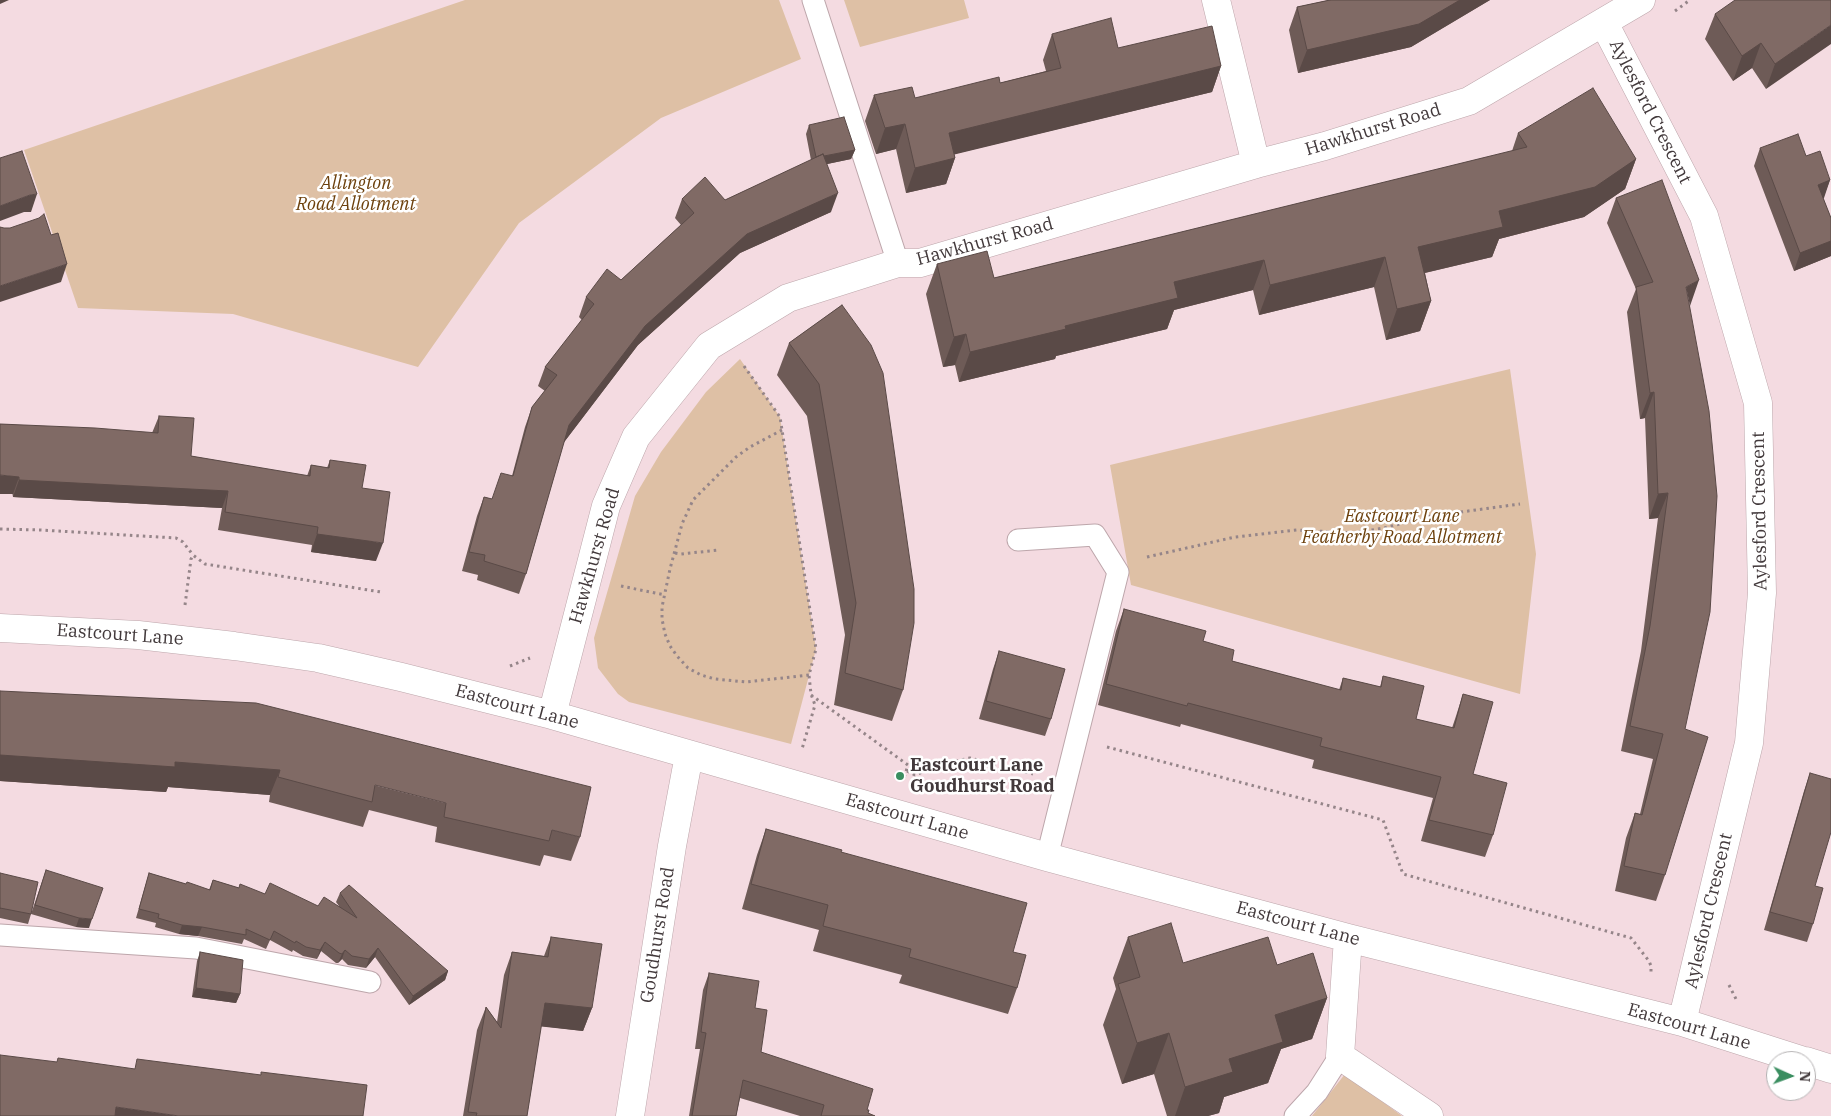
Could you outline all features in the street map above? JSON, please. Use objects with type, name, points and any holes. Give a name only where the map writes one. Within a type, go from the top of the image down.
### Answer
[{"type":"street","points":[[1216,0],[1256,164]]},
{"type":"street","name":"Hawkhurst Road","points":[[552,714],[606,506],[636,437],[709,346],[788,298],[898,264],[920,262],[1256,164],[1325,146],[1469,101],[1641,0]]},
{"type":"street","name":"Aylesford Crescent","points":[[1604,23],[1704,216],[1758,403],[1762,593],[1749,743],[1682,1022]]},
{"type":"street","name":"Eastcourt Lane","points":[[0,628],[138,635],[300,655],[401,677],[552,714],[1047,857],[1348,938],[1682,1022],[1773,1051]]},
{"type":"street","name":"Goudhurst Road","points":[[630,1116],[671,855],[689,755]]},
{"type":"street","points":[[1348,938],[1340,1056],[1429,1116]]},
{"type":"street","name":"Eastcourt Lane","points":[[1816,1064],[1831,1069]]},
{"type":"lane","points":[[813,0],[898,264]]},
{"type":"lane","points":[[1018,540],[1095,535],[1118,572],[1047,857]]},
{"type":"lane","points":[[0,936],[196,948],[370,982]]},
{"type":"lane","points":[[1295,1116],[1317,1092],[1340,1056]]},
{"type":"path","points":[[723,337],[780,417],[816,649],[809,675],[814,705],[802,749]]},
{"type":"path","points":[[782,430],[750,447],[736,457],[696,496],[682,524],[665,595],[662,619],[670,646],[692,671],[701,675],[716,679],[746,682],[809,675]]},
{"type":"path","points":[[1118,572],[1152,555],[1235,537],[1297,530],[1353,533],[1431,516],[1520,504]]},
{"type":"path","points":[[0,530],[176,538],[183,542],[193,555],[206,564],[381,592]]},
{"type":"path","points":[[675,553],[719,550]]},
{"type":"path","points":[[185,607],[193,555]]},
{"type":"path","points":[[618,585],[665,595]]},
{"type":"path","points":[[811,694],[908,764],[894,813]]},
{"type":"path","points":[[1077,739],[1383,820],[1403,874],[1630,938],[1649,961],[1651,975],[1659,970]]},
{"type":"path","points":[[907,771],[915,775],[950,762],[970,758],[1066,782]]},
{"type":"green space","name":"Allington Road Allotment","points":[[465,0],[779,0],[801,59],[661,118],[519,223],[418,367],[233,314],[78,308],[24,150]]},
{"type":"green space","points":[[844,0],[964,0],[969,18],[860,47]]},
{"type":"green space","points":[[740,359],[780,417],[816,649],[791,744],[629,702],[618,694],[598,668],[594,638],[635,496],[661,452],[706,392]]},
{"type":"green space","name":"Eastcourt Lane Featherby Road Allotment","points":[[1510,369],[1536,554],[1520,694],[1131,585],[1110,465]]},
{"type":"green space","points":[[1345,1074],[1402,1116],[1312,1116]]},
{"type":"building","points":[[1330,0],[1460,0],[1419,24],[1307,50],[1297,7]]},
{"type":"building","points":[[1735,0],[1831,0],[1831,25],[1775,64],[1761,43],[1742,56],[1715,14]]},
{"type":"building","points":[[1111,18],[1118,48],[1212,26],[1221,66],[949,133],[955,158],[915,168],[905,124],[885,128],[874,95],[912,87],[915,98],[999,77],[1000,83],[1061,68],[1052,34]]},
{"type":"building","points":[[1593,88],[1636,159],[1595,187],[1499,211],[1503,227],[1418,247],[1431,301],[1397,309],[1385,257],[1270,285],[1264,260],[1174,282],[1178,298],[1065,326],[1066,329],[970,352],[966,334],[954,337],[937,264],[987,251],[994,278],[1527,147],[1518,133]]},
{"type":"building","points":[[844,117],[855,150],[824,156],[823,154],[816,157],[809,125]]},
{"type":"building","points":[[1798,134],[1806,156],[1820,151],[1830,180],[1818,185],[1831,218],[1831,241],[1800,253],[1760,148]]},
{"type":"building","points":[[22,151],[37,194],[0,206],[0,158]]},
{"type":"building","points":[[823,154],[838,193],[747,234],[645,326],[569,425],[526,574],[484,561],[485,555],[469,552],[484,497],[492,499],[501,473],[513,476],[532,407],[557,375],[545,367],[594,304],[586,297],[607,269],[621,280],[694,213],[682,199],[705,177],[725,200]]},
{"type":"building","points":[[1662,180],[1699,280],[1686,287],[1709,411],[1717,496],[1710,612],[1685,729],[1708,737],[1665,875],[1624,866],[1635,813],[1642,815],[1663,734],[1630,726],[1650,626],[1668,493],[1658,494],[1654,392],[1650,393],[1636,287],[1653,282],[1616,198]]},
{"type":"building","points":[[44,214],[51,235],[58,233],[67,264],[0,286],[0,227],[10,228],[39,218]]},
{"type":"building","points":[[842,305],[871,345],[883,373],[914,589],[914,623],[903,690],[845,673],[856,603],[819,384],[789,343]]},
{"type":"building","points":[[159,416],[194,418],[191,456],[310,476],[311,465],[329,468],[330,460],[366,465],[362,488],[390,492],[383,543],[317,534],[318,527],[225,512],[228,491],[19,480],[19,477],[0,475],[0,424],[158,433]]},
{"type":"building","points":[[1124,609],[1206,631],[1203,641],[1234,650],[1232,661],[1341,690],[1343,678],[1381,687],[1383,676],[1424,686],[1416,719],[1454,728],[1463,694],[1493,702],[1473,774],[1507,783],[1493,835],[1429,820],[1441,777],[1320,746],[1322,738],[1188,703],[1187,706],[1106,684]]},
{"type":"building","points":[[999,651],[1065,669],[1051,719],[986,701]]},
{"type":"building","points":[[0,691],[256,703],[591,787],[580,837],[552,830],[549,841],[444,817],[446,803],[375,785],[372,802],[278,777],[280,770],[175,762],[175,767],[0,755]]},
{"type":"building","points":[[1810,773],[1831,779],[1831,832],[1815,886],[1823,888],[1813,924],[1770,912]]},
{"type":"building","points":[[766,829],[842,850],[841,852],[1027,903],[1013,952],[1026,955],[1017,988],[909,957],[911,949],[823,926],[828,905],[751,884]]},
{"type":"building","points":[[46,870],[103,888],[92,919],[79,918],[35,905]]},
{"type":"building","points":[[0,873],[38,882],[31,914],[0,908]]},
{"type":"building","points":[[149,873],[186,884],[187,882],[210,890],[213,880],[239,888],[240,884],[265,894],[270,883],[318,906],[324,897],[357,918],[340,893],[349,885],[448,971],[413,996],[378,948],[369,959],[352,956],[345,950],[342,954],[339,953],[325,942],[320,950],[306,947],[274,931],[270,940],[246,929],[246,935],[182,925],[158,918],[159,914],[139,909]]},
{"type":"building","points":[[1171,923],[1183,963],[1268,937],[1277,965],[1313,953],[1327,998],[1275,1015],[1283,1042],[1229,1059],[1233,1072],[1185,1087],[1169,1033],[1137,1043],[1118,984],[1140,977],[1128,937]]},
{"type":"building","points":[[551,937],[602,944],[592,1008],[545,1003],[527,1116],[476,1116],[477,1113],[468,1112],[486,1007],[501,1028],[512,952],[548,957]]},
{"type":"building","points":[[200,952],[243,960],[240,994],[196,988]]},
{"type":"building","points":[[709,973],[759,981],[755,1008],[767,1010],[761,1052],[873,1089],[867,1110],[869,1110],[868,1113],[875,1116],[821,1116],[824,1105],[743,1080],[736,1116],[692,1116],[706,1033],[701,1032]]},
{"type":"building","points":[[0,1055],[57,1062],[58,1058],[135,1069],[137,1059],[261,1075],[261,1072],[367,1085],[363,1116],[179,1116],[116,1107],[115,1116],[0,1116]]},
{"type":"place","name":"Eastcourt Lane Goudhurst Road","points":[[900,776]]}]
